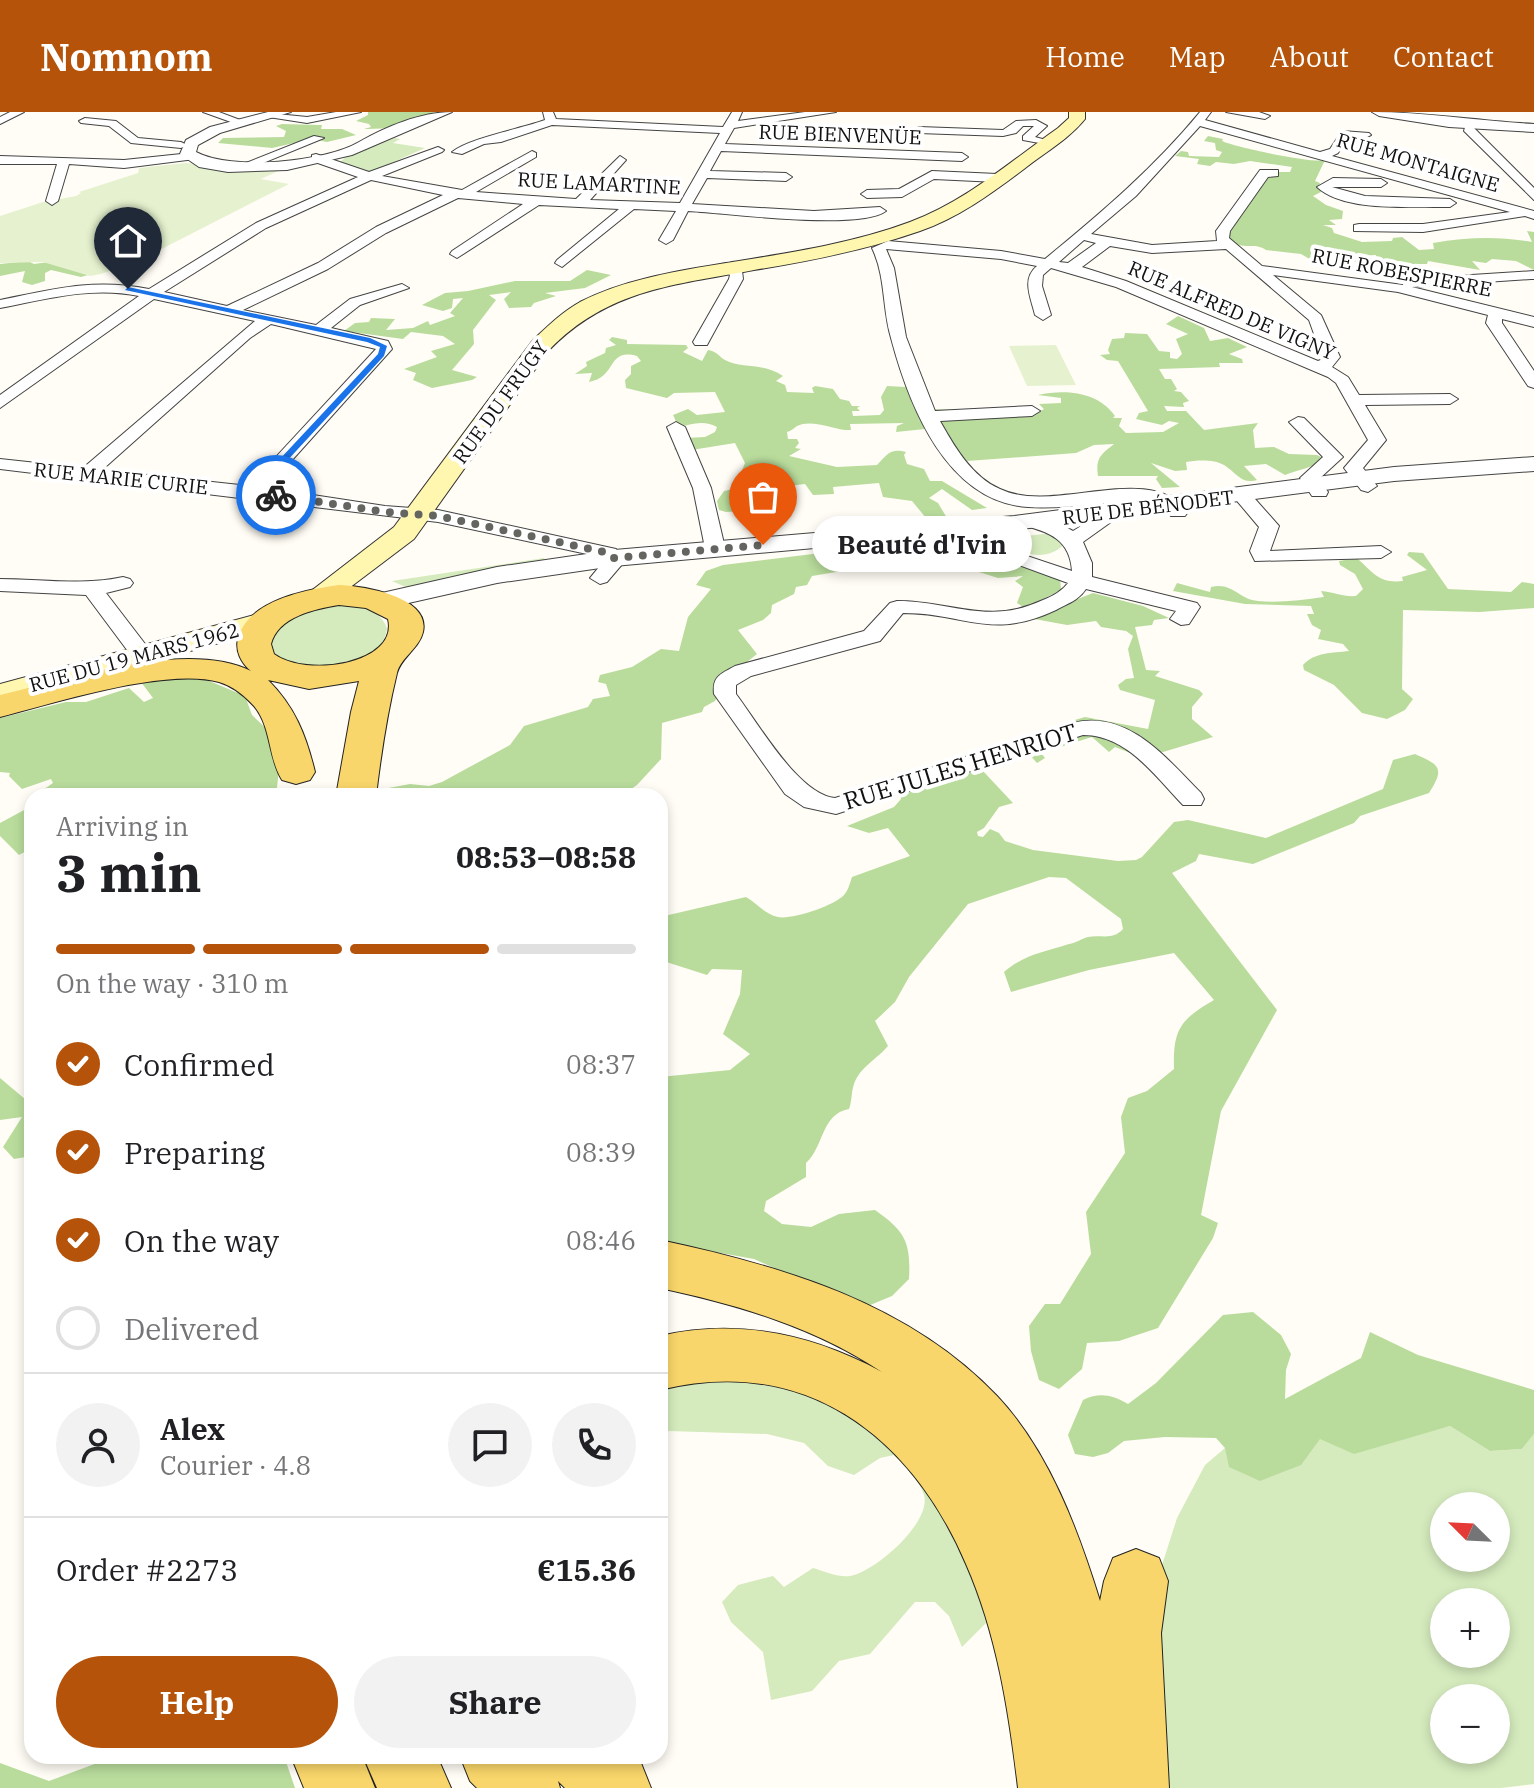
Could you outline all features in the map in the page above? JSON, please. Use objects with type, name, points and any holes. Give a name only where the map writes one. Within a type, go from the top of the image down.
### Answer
[{"type":"main road","name":"RUE DU FRUGY","points":[[368,588],[537,349],[559,326],[587,307],[622,291],[877,244],[939,218],[1046,143],[1071,116]]},
{"type":"main road","points":[[269,664],[312,678],[369,665],[400,643],[406,627],[400,612],[368,588],[317,598],[288,608],[269,620],[256,636],[269,664],[304,701],[310,719],[309,741],[294,784]]},
{"type":"main road","name":"RUE DU 19 MARS 1962","points":[[0,694],[269,620]]},
{"type":"main road","name":"RUE DU 19 MARS 1962","points":[[0,705],[168,658],[224,652],[269,664]]},
{"type":"main road","points":[[333,788],[369,665]]},
{"type":"main road","points":[[357,788],[369,712],[369,665]]},
{"type":"main road","points":[[0,705],[160,670],[219,670],[241,677],[265,698],[289,734],[294,784]]},
{"type":"main road","points":[[668,1266],[748,1285],[866,1333],[904,1352],[978,1419],[1008,1459],[1023,1487],[1057,1571],[1086,1672],[1107,1788]]},
{"type":"main road","points":[[668,1361],[699,1354],[736,1352],[806,1366],[863,1392],[912,1428],[938,1455],[972,1508],[1009,1595],[1032,1675],[1053,1788]]},
{"type":"main road","points":[[1134,1788],[1127,1645],[1136,1581]]},
{"type":"main road","points":[[330,1764],[340,1788]]},
{"type":"main road","points":[[402,1764],[416,1788]]},
{"type":"main road","points":[[502,1764],[525,1788]]},
{"type":"main road","points":[[590,1764],[616,1788]]},
{"type":"street","points":[[0,121],[19,112]]},
{"type":"street","points":[[208,112],[242,123]]},
{"type":"street","points":[[0,160],[117,164],[195,146],[242,123],[284,112]]},
{"type":"street","points":[[267,116],[307,120],[356,112]]},
{"type":"street","points":[[85,121],[112,123],[135,141],[195,146],[209,163],[244,165],[318,159],[445,112]]},
{"type":"street","points":[[666,240],[737,112]]},
{"type":"street","points":[[458,152],[482,141],[497,140],[550,117],[728,127],[831,112]]},
{"type":"street","points":[[1231,112],[1265,116]]},
{"type":"street","points":[[1379,112],[1534,127]]},
{"type":"street","points":[[112,123],[123,114]]},
{"type":"street","points":[[1043,315],[1034,279],[1167,158],[1202,117]]},
{"type":"street","name":"RUE MONTAIGNE","points":[[1202,117],[1531,214]]},
{"type":"street","points":[[919,130],[948,127],[1003,133],[1012,131],[1020,123],[1032,123],[1041,126],[1027,138],[1046,143]]},
{"type":"street","points":[[1470,123],[1468,129],[1503,161],[1534,196]]},
{"type":"street","points":[[1323,155],[1334,151],[1346,133],[1365,135]]},
{"type":"street","name":"RUE BIENVENÜE","points":[[567,134],[962,157]]},
{"type":"street","points":[[244,165],[318,138]]},
{"type":"street","points":[[0,403],[152,296],[258,227],[366,177],[438,150]]},
{"type":"street","points":[[226,312],[532,155]]},
{"type":"street","name":"RUE LAMARTINE","points":[[318,159],[366,177],[462,193],[536,201],[804,213],[880,211]]},
{"type":"street","points":[[579,204],[620,160]]},
{"type":"street","points":[[52,201],[64,161]]},
{"type":"street","points":[[1503,161],[1522,161]]},
{"type":"street","points":[[1274,173],[1264,173],[1223,231],[1222,239],[1319,322],[1332,357],[1330,362],[1319,367]]},
{"type":"street","points":[[701,174],[786,177]]},
{"type":"street","points":[[867,194],[898,194],[926,176],[936,174],[997,178]]},
{"type":"street","points":[[1405,179],[1391,183],[1333,182],[1323,187],[1332,193],[1367,199],[1489,203]]},
{"type":"street","points":[[457,254],[536,201]]},
{"type":"street","points":[[562,263],[630,206]]},
{"type":"street","points":[[1338,209],[1448,224]]},
{"type":"street","points":[[1359,228],[1393,230],[1531,214]]},
{"type":"street","points":[[1083,237],[1138,248],[1227,245]]},
{"type":"street","points":[[1071,268],[1107,242]]},
{"type":"street","points":[[1047,264],[1001,255],[877,244],[887,266],[899,338],[929,416],[968,473],[984,490],[996,497],[1033,502],[1150,495],[1174,507]]},
{"type":"street","points":[[1138,248],[1157,268]]},
{"type":"street","name":"RUE ALFRED DE VIGNY","points":[[1047,264],[1111,280],[1319,367],[1342,380],[1377,440],[1353,468],[1364,483]]},
{"type":"street","points":[[701,342],[737,277],[730,269]]},
{"type":"street","name":"RUE ROBESPIERRE","points":[[1261,270],[1297,272],[1398,288],[1534,322]]},
{"type":"street","points":[[1398,288],[1417,281],[1531,275]]},
{"type":"street","points":[[0,304],[92,286],[128,289],[376,341],[384,346],[381,355],[254,492]]},
{"type":"street","points":[[319,330],[355,302],[402,288]]},
{"type":"street","points":[[1496,311],[1494,323],[1534,383]]},
{"type":"street","points":[[85,475],[235,343],[267,320]]},
{"type":"street","points":[[1354,400],[1450,399]]},
{"type":"street","points":[[929,416],[1032,411]]},
{"type":"street","points":[[1298,422],[1334,457],[1309,478],[1315,489]]},
{"type":"street","points":[[676,427],[702,488],[715,548]]},
{"type":"street","name":"RUE MARIE CURIE","points":[[0,464],[254,492],[479,523],[592,561]]},
{"type":"street","name":"RUE DE BÉNODET","points":[[368,588],[497,575],[592,561],[689,558],[947,538],[1039,535],[1174,507],[1364,483],[1534,467]]},
{"type":"street","points":[[1235,500],[1269,526],[1260,554],[1266,558],[1381,552]]},
{"type":"street","name":"RUE DE BÉNODET","points":[[689,558],[715,548],[1039,535],[1174,507]]},
{"type":"street","points":[[1039,535],[1083,572],[1081,580]]},
{"type":"street","points":[[1039,535],[1081,580],[1135,596],[1190,607],[1181,619]]},
{"type":"street","name":"RUE DE BÉNODET","points":[[406,627],[448,606],[592,561]]},
{"type":"street","name":"RUE JULES HENRIOT","points":[[1081,580],[1074,591],[1062,599],[1030,614],[1009,619],[991,620],[897,607],[872,636],[743,671],[724,682],[725,694],[794,788],[805,798],[823,805],[836,806],[944,769],[1081,728],[1097,726],[1123,735],[1192,799]]},
{"type":"street","points":[[0,585],[79,586],[93,590],[123,583]]},
{"type":"street","points":[[93,590],[141,653]]},
{"type":"green space","points":[[368,112],[435,112],[394,128],[364,129],[371,127],[356,121]]},
{"type":"green space","points":[[322,125],[321,129],[342,129],[356,135],[327,142],[312,139],[272,148],[218,143],[223,138],[284,137],[286,131],[276,126]]},
{"type":"green space","points":[[1208,136],[1274,154],[1325,160],[1315,181],[1320,183],[1318,187],[1321,192],[1313,196],[1343,211],[1342,219],[1329,220],[1336,225],[1323,225],[1332,228],[1334,233],[1362,242],[1392,241],[1393,238],[1402,237],[1419,250],[1434,249],[1433,243],[1471,238],[1532,242],[1527,231],[1534,232],[1534,270],[1516,261],[1492,259],[1486,263],[1472,261],[1480,270],[1428,261],[1427,264],[1378,264],[1376,255],[1351,256],[1359,258],[1358,262],[1313,261],[1301,254],[1233,243],[1227,239],[1227,232],[1271,172],[1290,172],[1292,167],[1250,161],[1234,164],[1216,162],[1210,166],[1197,164],[1199,159],[1175,156],[1181,151],[1188,152],[1189,156],[1219,157],[1222,152],[1216,150],[1215,143],[1204,141]]},
{"type":"green space","points":[[395,138],[400,139],[393,143],[425,148],[369,173],[339,163],[347,156]]},
{"type":"green space","points":[[185,163],[285,168],[261,179],[289,184],[140,260],[101,274],[90,276],[43,262],[0,263],[0,216],[43,202],[76,196],[79,192],[138,173],[139,168]]},
{"type":"green space","points":[[28,261],[34,264],[56,261],[109,269],[81,277],[51,270],[45,273],[45,281],[32,285],[22,282],[25,271],[0,276],[0,264]]},
{"type":"green space","points":[[587,270],[611,275],[585,288],[545,293],[556,296],[534,303],[531,307],[509,308],[504,299],[511,292],[489,295],[496,300],[473,330],[474,344],[452,370],[477,377],[472,380],[432,388],[413,380],[416,373],[404,369],[437,357],[431,351],[455,344],[443,336],[411,332],[403,339],[344,331],[355,323],[369,322],[371,318],[395,319],[386,330],[413,328],[428,321],[430,325],[455,316],[450,313],[463,298],[453,299],[452,308],[443,311],[422,305],[445,293],[515,281],[570,281]]},
{"type":"green space","points":[[1178,316],[1204,328],[1210,341],[1228,338],[1247,347],[1229,354],[1242,359],[1243,363],[1159,369],[1165,379],[1171,379],[1177,389],[1174,391],[1181,392],[1189,401],[1183,403],[1184,407],[1164,406],[1167,411],[1186,411],[1204,430],[1258,423],[1253,430],[1255,448],[1274,447],[1289,454],[1317,455],[1325,459],[1285,475],[1266,464],[1244,466],[1257,480],[1251,481],[1215,462],[1186,462],[1187,470],[1175,471],[1151,463],[1180,487],[1162,488],[1156,479],[1158,476],[1098,476],[1099,460],[1114,444],[1094,445],[1076,453],[967,461],[959,455],[932,409],[1037,413],[1044,409],[1039,404],[1061,403],[1061,398],[1038,395],[1059,392],[1081,394],[1108,408],[1115,416],[1113,418],[1122,418],[1119,426],[1126,433],[1163,432],[1179,423],[1169,421],[1162,425],[1136,419],[1139,413],[1148,411],[1118,361],[1107,360],[1100,355],[1110,354],[1108,350],[1112,339],[1124,338],[1125,333],[1147,334],[1159,351],[1170,352],[1170,358],[1177,359],[1182,354],[1176,339],[1188,334],[1166,324]]},
{"type":"green space","points":[[612,337],[627,340],[627,344],[686,345],[688,348],[683,352],[702,361],[708,350],[732,363],[760,367],[783,376],[776,381],[785,385],[787,392],[814,393],[812,388],[815,386],[833,389],[840,399],[849,401],[852,406],[860,406],[857,408],[860,411],[852,411],[853,416],[880,415],[884,410],[881,397],[887,386],[906,387],[925,429],[896,432],[897,426],[904,423],[850,424],[851,430],[803,424],[787,432],[788,439],[797,439],[799,443],[795,448],[801,449],[789,456],[837,467],[877,465],[892,452],[906,452],[907,464],[924,469],[930,481],[942,481],[987,508],[972,510],[942,489],[929,498],[938,503],[947,518],[926,518],[912,501],[883,497],[879,483],[833,487],[834,494],[813,495],[805,484],[780,487],[785,498],[780,498],[764,484],[754,486],[755,492],[746,495],[759,510],[719,510],[717,501],[724,491],[743,487],[738,480],[745,463],[735,443],[679,452],[674,449],[685,438],[705,437],[715,432],[717,427],[703,423],[679,428],[673,415],[688,409],[697,415],[725,412],[715,392],[674,393],[667,398],[626,388],[625,380],[631,374],[631,366],[641,361],[637,356],[620,356],[604,375],[589,382],[592,373],[575,374],[587,366],[586,362],[616,345],[609,340]]},
{"type":"green space","points":[[1056,345],[1076,385],[1027,386],[1009,346]]},
{"type":"green space","points":[[1053,533],[1064,544],[1053,552],[1032,554],[1014,545],[1015,537]]},
{"type":"green space","points":[[894,544],[943,544],[946,552],[969,548],[1018,561],[1060,578],[1061,590],[1025,608],[1017,603],[1023,587],[1015,581],[1023,576],[998,578],[960,566],[943,556],[892,557],[869,564],[850,562],[842,571],[812,576],[807,585],[796,587],[794,594],[772,605],[771,613],[763,620],[738,630],[757,654],[727,678],[715,701],[704,707],[702,712],[662,723],[661,759],[633,788],[389,788],[410,784],[429,786],[442,782],[510,745],[524,726],[588,707],[593,699],[610,696],[606,684],[598,682],[600,675],[632,667],[661,649],[679,651],[688,617],[711,589],[696,585],[706,571],[723,565]]},
{"type":"green space","points":[[1409,552],[1423,553],[1448,589],[1511,592],[1522,582],[1534,584],[1534,608],[1480,612],[1403,610],[1402,689],[1413,699],[1405,710],[1387,719],[1362,713],[1334,685],[1304,670],[1303,665],[1313,658],[1349,651],[1343,644],[1318,639],[1321,630],[1312,625],[1307,614],[1314,614],[1311,606],[1245,604],[1173,591],[1177,583],[1210,592],[1211,587],[1225,587],[1258,601],[1324,597],[1321,591],[1356,596],[1363,589],[1355,574],[1340,565],[1339,561],[1357,558],[1383,579],[1403,581],[1402,577],[1427,570],[1407,555]]},
{"type":"green space","points":[[544,558],[410,589],[392,581]]},
{"type":"green space","points":[[1093,593],[1143,606],[1169,618],[1154,620],[1152,625],[1135,627],[1146,670],[1160,671],[1155,676],[1203,694],[1192,707],[1192,719],[1213,737],[1143,758],[1115,747],[1109,752],[1092,737],[1041,753],[1045,758],[1037,763],[1027,752],[1075,732],[1068,722],[1085,717],[1148,729],[1155,700],[1120,690],[1118,685],[1134,678],[1128,649],[1133,636],[1126,631],[1101,627],[1096,621],[1067,625],[1029,618]]},
{"type":"green space","points":[[337,605],[373,611],[383,621],[387,628],[375,650],[350,663],[321,668],[295,666],[272,653],[272,641],[283,623],[303,613]]},
{"type":"green space","points":[[181,678],[207,680],[245,696],[252,715],[276,738],[279,770],[277,788],[46,788],[53,783],[51,779],[22,789],[9,776],[10,773],[0,772],[0,718],[66,702],[86,702],[129,688],[144,702],[153,698],[141,682]]},
{"type":"green space","points":[[1415,754],[1435,765],[1437,778],[1429,793],[1360,816],[1354,823],[1253,864],[1199,854],[1196,861],[1172,873],[1277,1010],[1221,1111],[1201,1215],[1218,1223],[1213,1238],[1158,1328],[1119,1341],[1087,1343],[1082,1369],[1059,1389],[1039,1380],[1031,1351],[1029,1326],[1045,1304],[1060,1304],[1091,1254],[1086,1212],[1125,1153],[1121,1117],[1128,1098],[1147,1091],[1174,1069],[1175,1044],[1181,1027],[1193,1014],[1214,1000],[1174,953],[1089,970],[1011,992],[1004,972],[1020,961],[1088,937],[1115,935],[1123,929],[1121,919],[1066,878],[1049,877],[968,904],[909,977],[895,1002],[875,1021],[888,1046],[857,1078],[849,1109],[833,1117],[828,1124],[806,1163],[806,1177],[766,1201],[764,1211],[782,1224],[811,1227],[839,1214],[875,1210],[885,1217],[904,1238],[909,1256],[909,1279],[892,1296],[863,1308],[754,1259],[668,1243],[668,1076],[730,1070],[750,1054],[723,1034],[740,994],[742,970],[712,969],[707,975],[668,963],[668,915],[746,897],[778,917],[802,914],[831,904],[845,893],[852,877],[910,856],[888,828],[869,833],[847,826],[894,807],[901,799],[899,788],[935,764],[982,770],[1013,803],[999,807],[984,828],[977,832],[978,836],[983,837],[990,829],[999,833],[1005,841],[1033,850],[1118,861],[1142,857],[1174,822],[1188,820],[1266,838],[1383,789],[1393,760]]},
{"type":"green space","points":[[24,810],[24,852],[19,855],[0,836],[0,823]]},
{"type":"green space","points":[[0,1078],[24,1098],[24,1157],[14,1159],[3,1147],[22,1117],[0,1120]]},
{"type":"green space","points":[[1253,1312],[1281,1335],[1291,1354],[1286,1370],[1285,1399],[1361,1358],[1370,1332],[1418,1355],[1534,1390],[1534,1434],[1522,1449],[1490,1451],[1450,1426],[1354,1454],[1320,1439],[1301,1465],[1260,1481],[1229,1467],[1225,1448],[1216,1438],[1165,1437],[1124,1441],[1108,1453],[1093,1457],[1075,1454],[1068,1435],[1083,1400],[1106,1396],[1128,1404],[1156,1383],[1223,1315]]},
{"type":"green space","points":[[774,1372],[903,1446],[955,1537],[978,1592],[986,1623],[962,1647],[949,1616],[935,1602],[915,1602],[870,1654],[839,1661],[812,1691],[771,1700],[763,1652],[731,1622],[722,1602],[738,1585],[773,1576],[784,1587],[813,1568],[841,1576],[861,1572],[887,1556],[911,1531],[924,1506],[924,1495],[919,1484],[894,1455],[880,1458],[854,1475],[828,1466],[804,1443],[767,1434],[668,1431],[668,1384]]},
{"type":"green space","points":[[1450,1426],[1490,1451],[1522,1449],[1534,1434],[1534,1784],[1501,1788],[1167,1788],[1156,1584],[1177,1518],[1205,1465],[1225,1448],[1419,1434]]},
{"type":"green space","points":[[0,1763],[49,1781],[95,1764],[287,1764],[295,1788],[0,1788]]},
{"type":"way so far","points":[[276,495],[479,523],[609,553],[614,558],[763,545]]},
{"type":"place","name":"Beauté d'Ivin","points":[[763,545]]},
{"type":"route","points":[[128,289],[370,340],[384,346],[381,355],[254,492],[276,495]]}]
